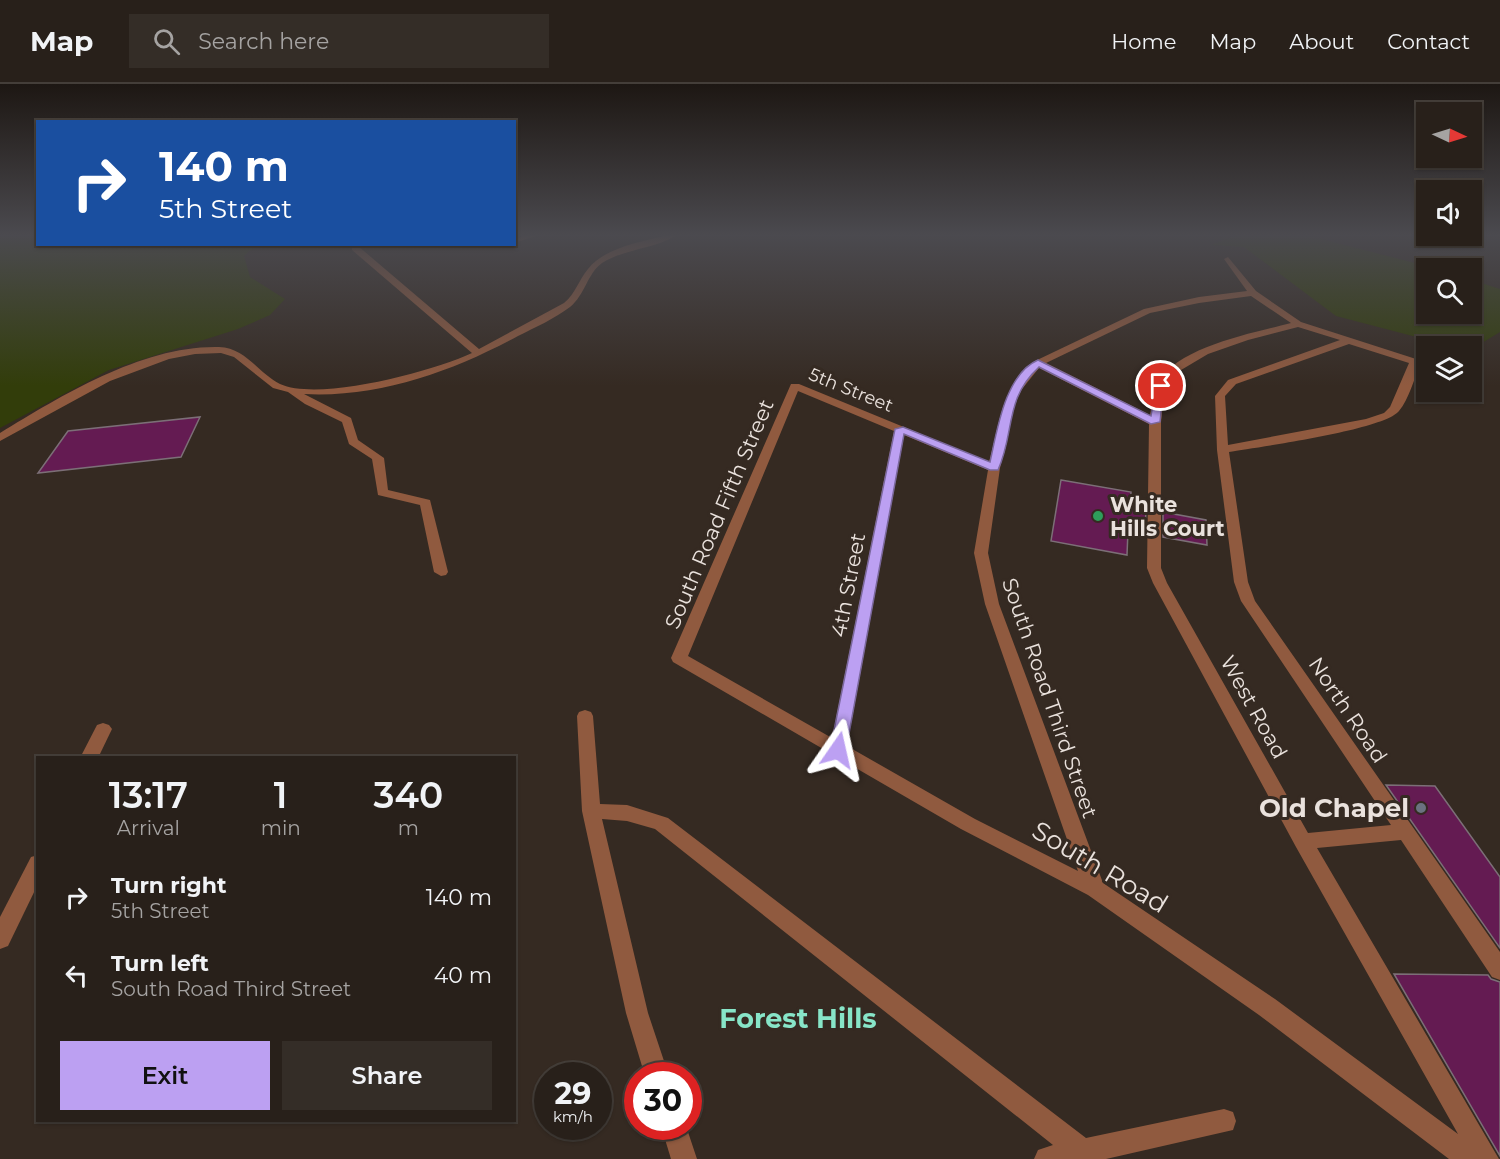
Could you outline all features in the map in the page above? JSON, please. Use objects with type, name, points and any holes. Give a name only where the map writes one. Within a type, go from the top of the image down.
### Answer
[{"type":"street","points":[[400,286],[478,353]]},
{"type":"street","points":[[290,389],[342,388],[428,374],[478,353],[567,305],[581,293],[584,286]]},
{"type":"street","points":[[1223,450],[1369,422],[1388,415],[1398,404],[1414,368],[1413,360],[1298,324],[1253,293],[1248,286]]},
{"type":"street","name":"South Road Third Street","points":[[1095,889],[992,604],[981,553],[994,468],[1008,407],[1017,388],[1028,372],[1038,363],[1146,311],[1199,300],[1253,293]]},
{"type":"street","name":"West Road","points":[[1298,324],[1245,338],[1205,352],[1172,371],[1161,386],[1155,422],[1154,568],[1160,584],[1303,841],[1486,1159]]},
{"type":"street","name":"North Road","points":[[1350,340],[1245,377],[1225,388],[1220,396],[1223,450],[1241,582],[1248,601],[1500,970]]},
{"type":"street","points":[[0,438],[62,401],[143,365],[182,353],[209,350],[231,352],[274,384],[290,389],[309,402],[347,420],[353,442],[378,458],[382,492],[426,503],[441,572]]},
{"type":"street","points":[[1038,363],[1155,422]]},
{"type":"street","name":"5th Street","points":[[795,386],[994,468]]},
{"type":"street","name":"South Road Fifth Street","points":[[679,658],[795,386]]},
{"type":"street","name":"4th Street","points":[[838,750],[900,429]]},
{"type":"street","name":"South Road","points":[[679,658],[968,824],[1095,889],[1267,1007],[1470,1159]]},
{"type":"street","points":[[585,717],[591,811],[637,1013],[653,1062]]},
{"type":"street","points":[[90,756],[103,729]]},
{"type":"street","points":[[591,811],[627,813],[661,824],[1083,1152]]},
{"type":"street","points":[[1303,841],[1404,831]]},
{"type":"street","points":[[0,939],[36,866]]},
{"type":"street","points":[[1047,1159],[1224,1121]]},
{"type":"street","points":[[678,1140],[684,1159]]},
{"type":"green space","points":[[0,286],[265,286],[285,299],[270,315],[238,329],[109,370],[0,428]]},
{"type":"green space","points":[[1296,286],[1416,286],[1416,324],[1482,324],[1482,286],[1500,289],[1500,332],[1482,343],[1482,336],[1416,337],[1336,316]]},
{"type":"building","points":[[200,417],[181,457],[38,473],[68,431]]},
{"type":"building","points":[[1061,480],[1131,492],[1130,506],[1146,508],[1145,534],[1128,531],[1127,555],[1051,541]]},
{"type":"building","points":[[1163,512],[1206,520],[1207,545],[1163,537]]},
{"type":"building","points":[[1386,785],[1435,786],[1500,877],[1500,948]]},
{"type":"building","points":[[1394,974],[1488,975],[1491,979],[1500,982],[1500,1156]]},
{"type":"place","name":"White Hills Court","points":[[1098,516]]},
{"type":"place","name":"Old Chapel","points":[[1421,808]]},
{"type":"district","name":"Forest Hills","points":[[798,1018]]},
{"type":"route","points":[[838,750],[900,429],[994,468],[1008,407],[1017,388],[1028,372],[1038,363],[1155,422],[1161,386]]}]
